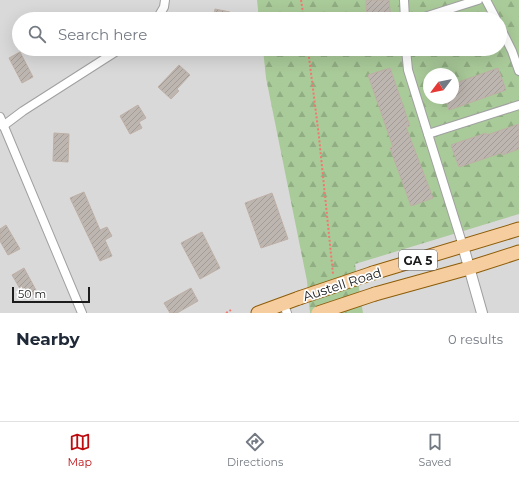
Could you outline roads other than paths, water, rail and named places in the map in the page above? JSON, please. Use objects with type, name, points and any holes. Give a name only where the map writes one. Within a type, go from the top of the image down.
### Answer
[{"type":"main road","name":"Austell Road","points":[[258,313],[285,308],[299,298],[373,273],[519,229]]},
{"type":"main road","name":"Austell Road","points":[[318,313],[375,294],[469,268],[519,252]]},
{"type":"street","points":[[161,12],[164,7],[165,0]]},
{"type":"street","points":[[404,0],[405,12]]},
{"type":"street","points":[[440,12],[478,0]]},
{"type":"street","points":[[486,0],[492,12]]},
{"type":"street","points":[[507,41],[519,71]]},
{"type":"street","points":[[3,126],[23,111],[109,56]]},
{"type":"street","points":[[407,56],[408,70],[463,246],[482,313]]},
{"type":"street","points":[[428,134],[519,105]]},
{"type":"street","points":[[0,117],[82,313]]}]
